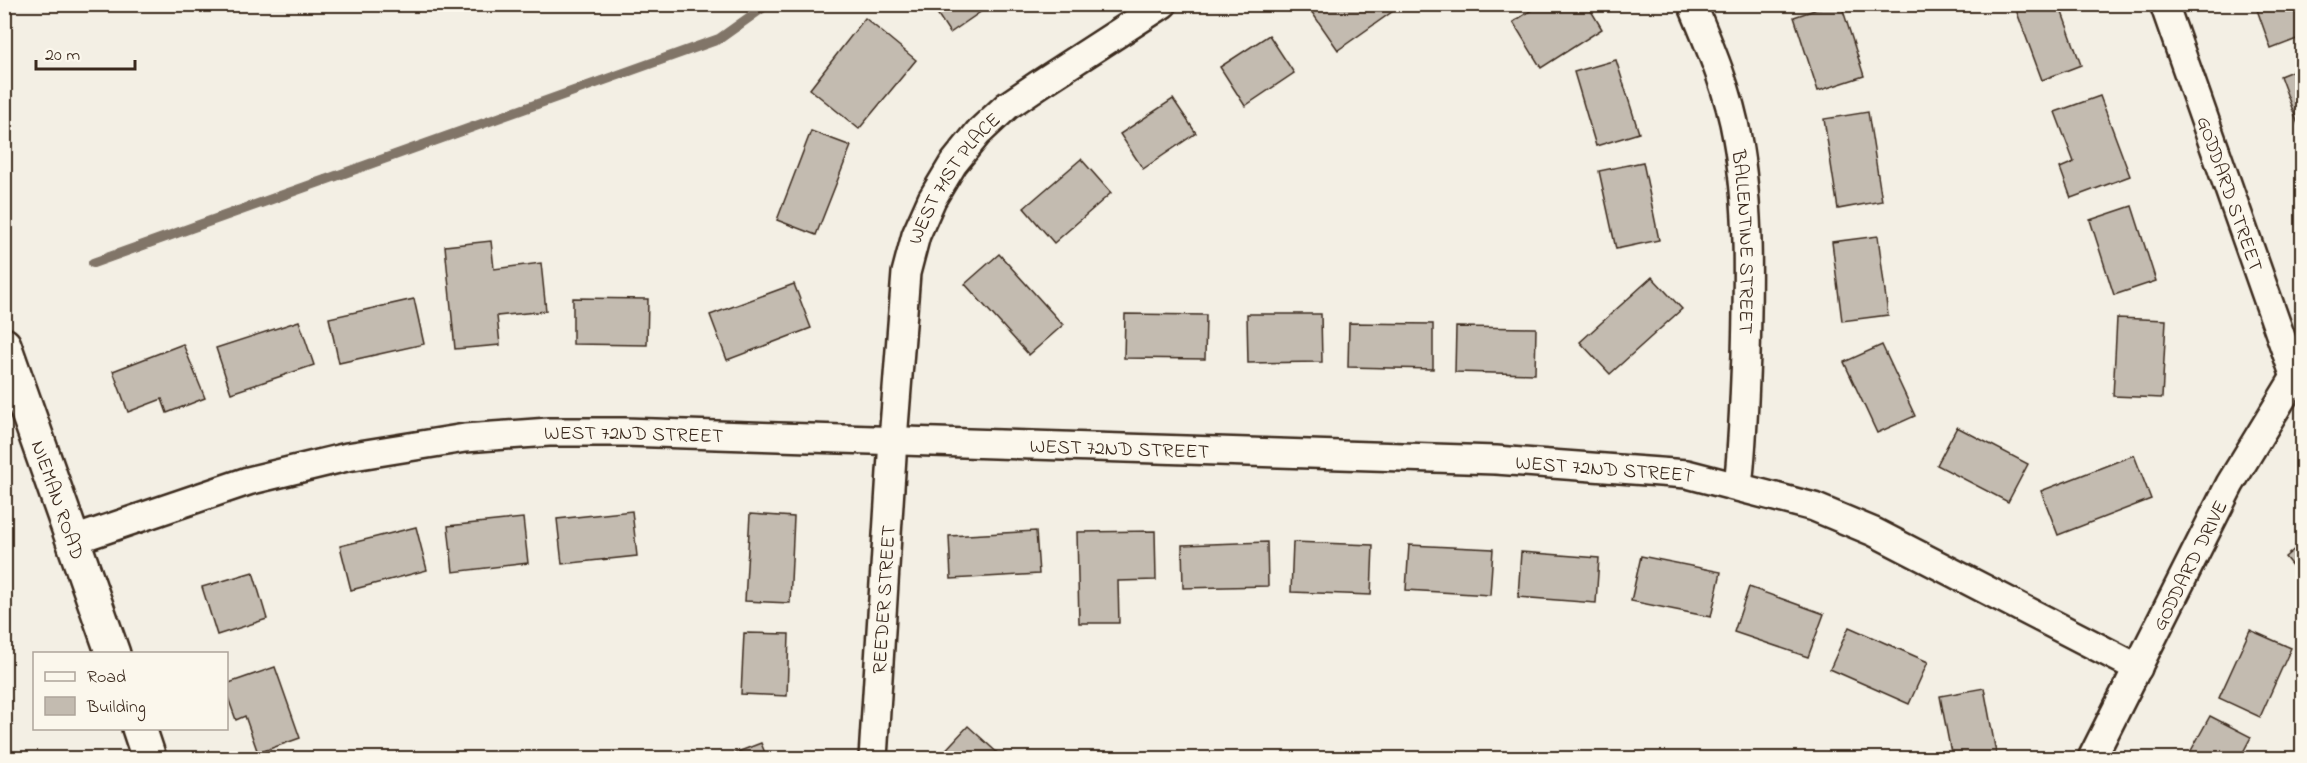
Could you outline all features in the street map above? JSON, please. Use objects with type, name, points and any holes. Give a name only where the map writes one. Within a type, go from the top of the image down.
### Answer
[{"type":"main road","name":"NIEMAN ROAD","points":[[4,345],[112,652]]},
{"type":"main road","points":[[139,730],[149,759]]},
{"type":"street","name":"WEST 71ST PLACE","points":[[892,440],[906,273],[916,235],[937,190],[978,133],[1007,106],[1163,4]]},
{"type":"street","name":"BALLENTINE STREET","points":[[1692,4],[1717,64],[1737,137],[1748,232],[1748,307],[1742,454],[1738,486]]},
{"type":"street","name":"GODDARD STREET","points":[[2164,4],[2299,378]]},
{"type":"street","name":"GODDARD DRIVE","points":[[2092,759],[2230,484],[2299,378]]},
{"type":"street","name":"WEST 72ND STREET","points":[[74,540],[248,481],[347,457],[465,438],[549,432],[624,432],[1496,460],[1687,474],[1814,507],[1874,532],[2138,668]]},
{"type":"street","name":"REEDER STREET","points":[[873,759],[892,440]]},
{"type":"building","points":[[931,4],[992,4],[950,33]]},
{"type":"building","points":[[1321,4],[1393,4],[1396,9],[1338,50],[1311,11]]},
{"type":"building","points":[[1541,4],[1587,4],[1602,29],[1541,68],[1513,22]]},
{"type":"building","points":[[1832,4],[1841,4],[1864,76],[1818,91],[1794,17]]},
{"type":"building","points":[[2021,4],[2059,4],[2081,65],[2042,80],[2015,7]]},
{"type":"building","points":[[2255,4],[2302,4],[2302,37],[2271,49]]},
{"type":"building","points":[[865,18],[916,60],[859,129],[810,89]]},
{"type":"building","points":[[1269,35],[1294,73],[1245,106],[1220,67]]},
{"type":"building","points":[[1616,60],[1639,133],[1596,146],[1574,72]]},
{"type":"building","points":[[2302,67],[2302,135],[2280,76]]},
{"type":"building","points":[[2100,96],[2130,176],[2071,198],[2060,168],[2074,162],[2055,112]]},
{"type":"building","points":[[1173,99],[1196,133],[1143,169],[1120,134]]},
{"type":"building","points":[[1868,112],[1882,201],[1838,209],[1824,119]]},
{"type":"building","points":[[811,131],[851,146],[816,235],[777,220]]},
{"type":"building","points":[[1081,159],[1111,193],[1054,243],[1024,208]]},
{"type":"building","points":[[1643,162],[1659,240],[1616,249],[1599,171]]},
{"type":"building","points":[[2132,206],[2156,281],[2114,295],[2090,220]]},
{"type":"building","points":[[1878,236],[1888,315],[1842,321],[1832,242]]},
{"type":"building","points":[[491,241],[494,269],[541,263],[546,311],[497,316],[500,345],[455,349],[445,246]]},
{"type":"building","points":[[999,254],[1063,325],[1029,355],[965,284]]},
{"type":"building","points":[[1652,277],[1682,309],[1610,374],[1580,342]]},
{"type":"building","points":[[794,284],[811,328],[727,360],[710,315]]},
{"type":"building","points":[[573,298],[648,299],[647,345],[573,344]]},
{"type":"building","points":[[414,299],[424,344],[339,363],[329,318]]},
{"type":"building","points":[[1125,314],[1206,315],[1205,359],[1124,358]]},
{"type":"building","points":[[1247,314],[1321,314],[1322,362],[1248,363]]},
{"type":"building","points":[[2117,318],[2166,320],[2162,398],[2113,396]]},
{"type":"building","points":[[299,321],[314,365],[231,393],[216,348]]},
{"type":"building","points":[[1349,323],[1433,324],[1433,369],[1348,367]]},
{"type":"building","points":[[1456,327],[1536,328],[1535,374],[1455,372]]},
{"type":"building","points":[[183,344],[205,398],[167,413],[162,399],[128,412],[113,371]]},
{"type":"building","points":[[1882,345],[1915,416],[1877,433],[1844,362]]},
{"type":"building","points":[[1957,427],[2028,464],[2008,502],[1937,465]]},
{"type":"building","points":[[2134,455],[2151,499],[2058,535],[2041,491]]},
{"type":"building","points":[[632,511],[637,556],[562,564],[557,519]]},
{"type":"building","points":[[750,514],[794,517],[790,603],[745,601]]},
{"type":"building","points":[[523,518],[528,563],[453,572],[448,526]]},
{"type":"building","points":[[416,527],[427,570],[351,590],[340,546]]},
{"type":"building","points":[[1036,531],[1039,574],[951,579],[949,536]]},
{"type":"building","points":[[1155,531],[1156,580],[1118,581],[1119,623],[1079,623],[1077,532]]},
{"type":"building","points":[[1267,542],[1268,586],[1183,588],[1182,545]]},
{"type":"building","points":[[1293,542],[1373,545],[1371,595],[1291,592]]},
{"type":"building","points":[[2302,543],[2302,578],[2285,557]]},
{"type":"building","points":[[1409,545],[1493,549],[1490,595],[1406,590]]},
{"type":"building","points":[[1521,552],[1599,558],[1596,603],[1518,597]]},
{"type":"building","points":[[1641,556],[1721,572],[1711,617],[1631,601]]},
{"type":"building","points":[[253,572],[267,619],[217,635],[202,587]]},
{"type":"building","points":[[1749,587],[1824,614],[1808,657],[1734,632]]},
{"type":"building","points":[[1849,627],[1928,662],[1909,704],[1830,669]]},
{"type":"building","points":[[2250,630],[2291,648],[2260,717],[2219,698]]},
{"type":"building","points":[[744,633],[789,634],[787,696],[741,694]]},
{"type":"building","points":[[275,667],[300,738],[258,753],[245,716],[236,720],[228,698],[228,683]]},
{"type":"building","points":[[1984,688],[1997,758],[1952,758],[1940,696]]},
{"type":"building","points":[[2210,716],[2251,737],[2240,758],[2187,758]]},
{"type":"building","points":[[968,726],[1003,758],[938,758]]},
{"type":"building","points":[[761,743],[767,758],[722,758]]},
{"type":"waterway","points":[[93,263],[719,39],[768,4]]}]
